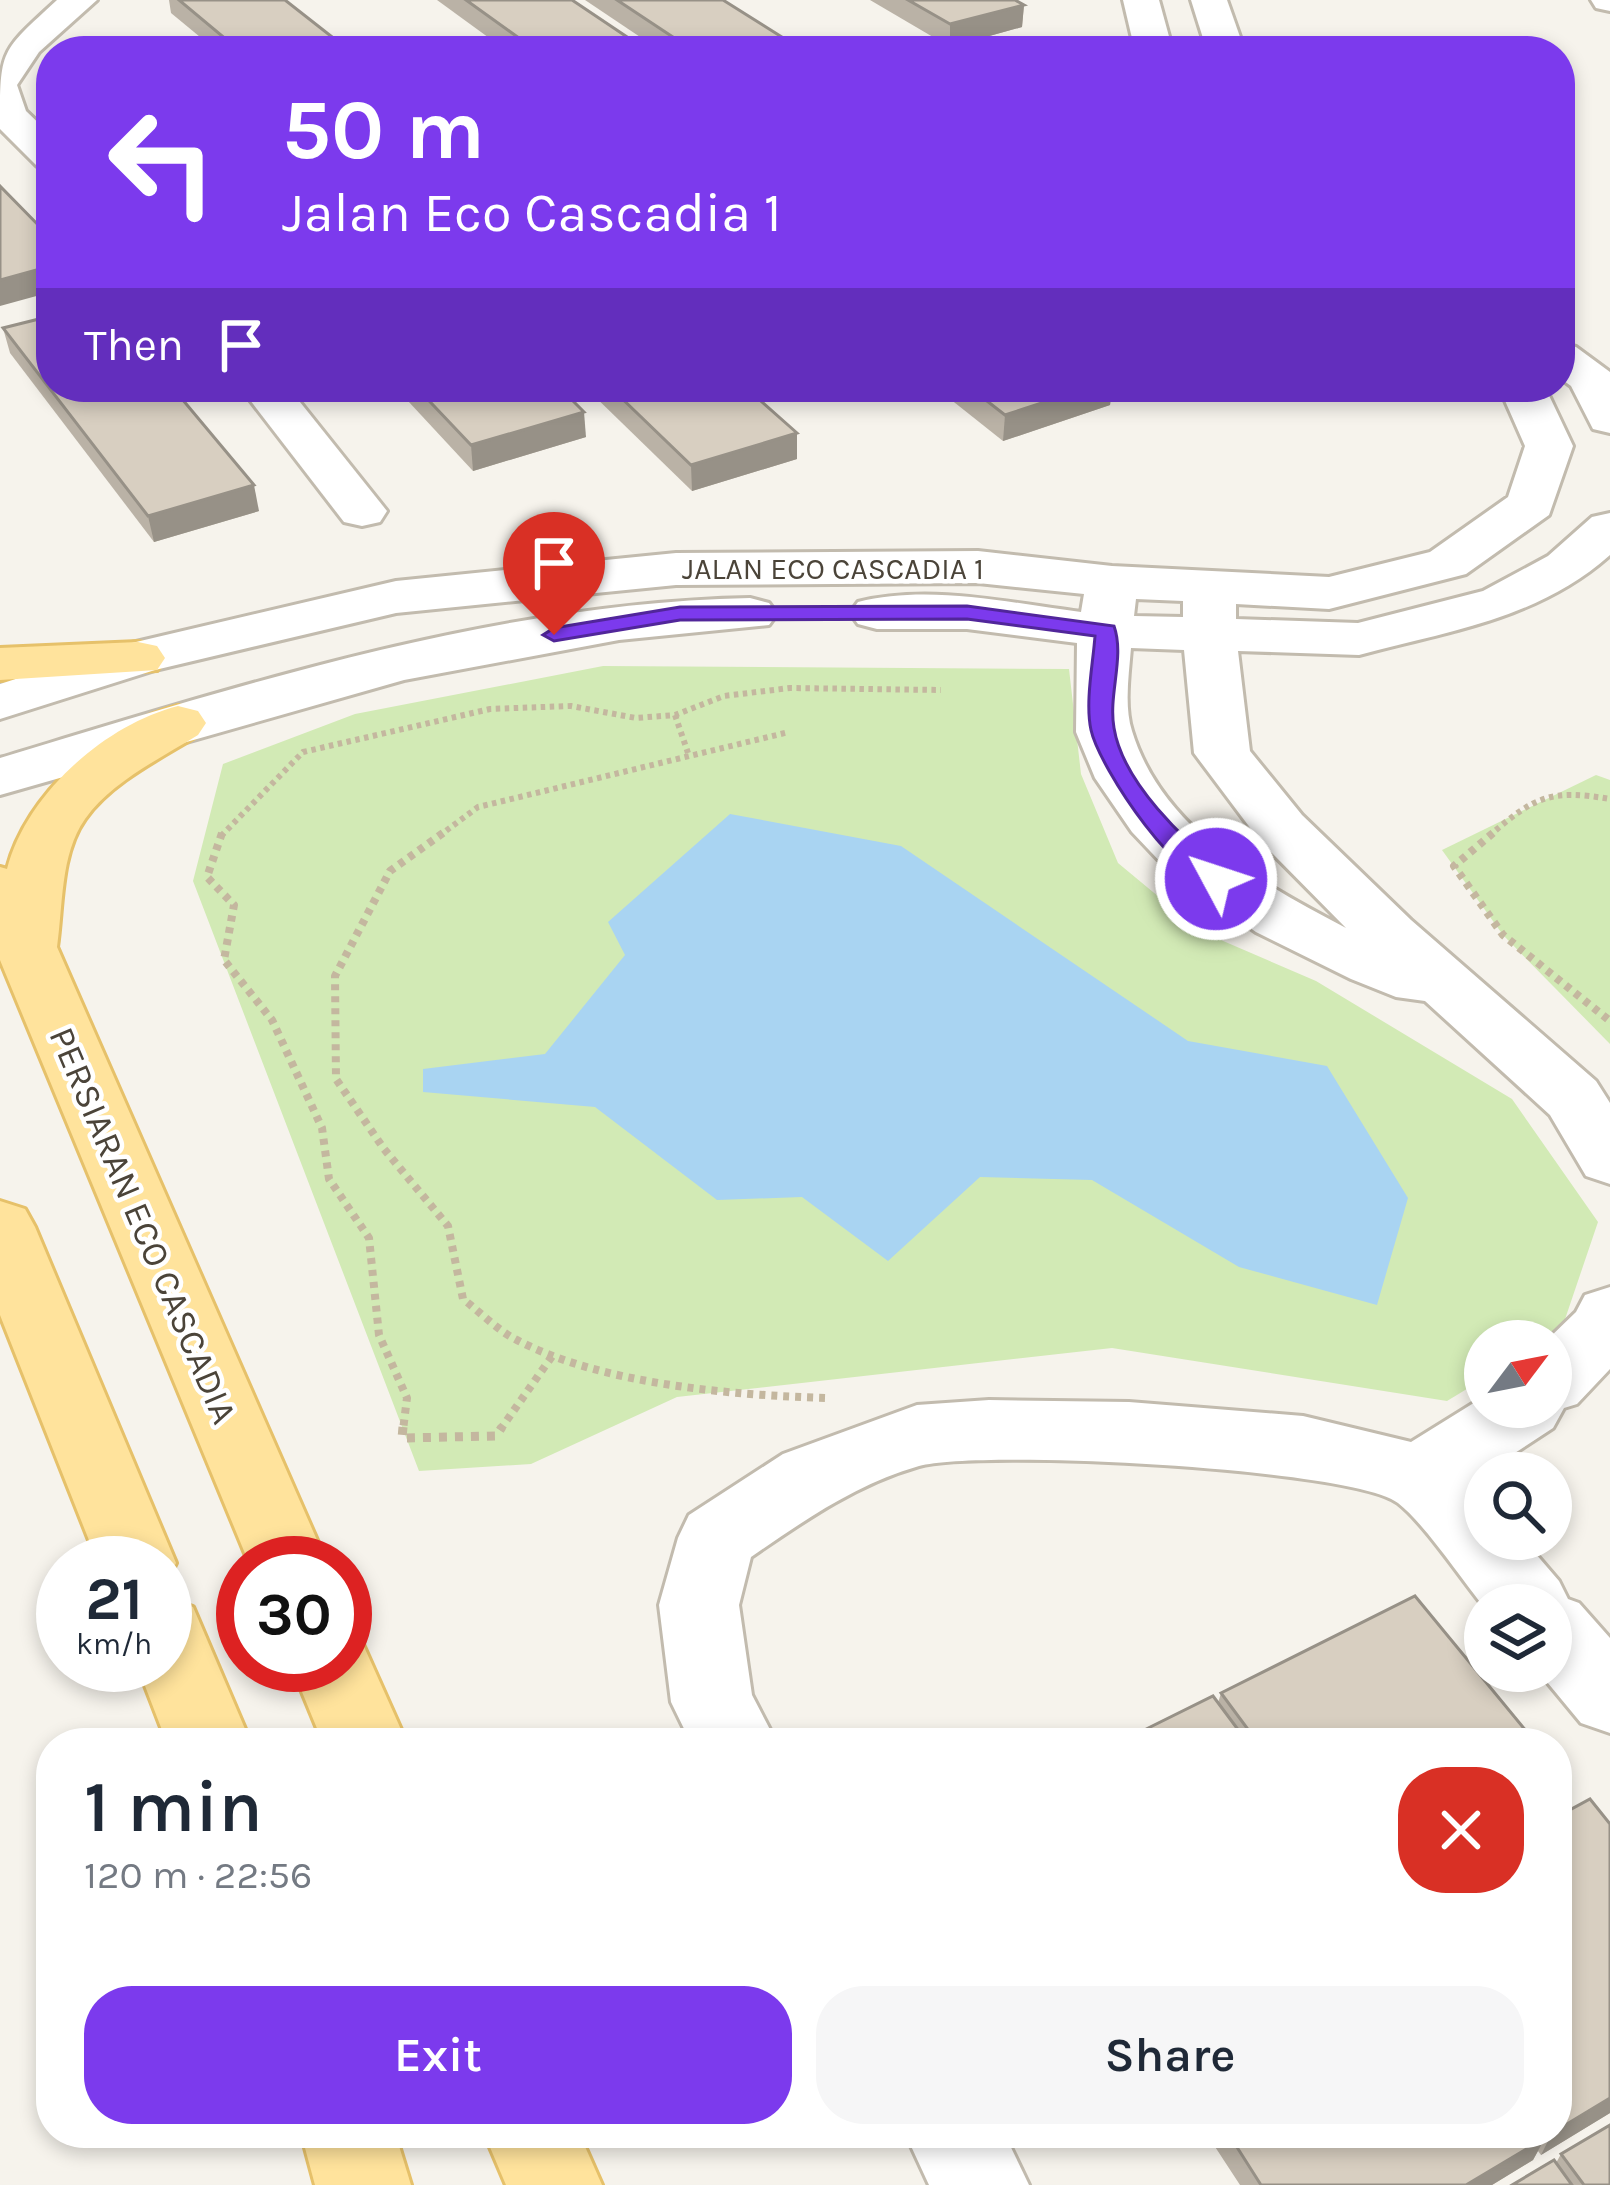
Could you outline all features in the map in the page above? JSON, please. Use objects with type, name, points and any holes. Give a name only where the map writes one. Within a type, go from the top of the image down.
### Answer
[{"type":"main road","points":[[0,664],[138,658]]},
{"type":"main road","points":[[13,917],[38,874],[63,807],[110,768],[178,723]]},
{"type":"main road","name":"PERSIARAN ECO CASCADIA","points":[[13,917],[277,1536]]},
{"type":"main road","points":[[0,1227],[126,1536]]},
{"type":"main road","points":[[189,1692],[203,1728]]},
{"type":"main road","points":[[343,1692],[359,1728]]},
{"type":"main road","points":[[352,2148],[363,2185]]},
{"type":"main road","points":[[538,2148],[554,2185]]},
{"type":"street","points":[[36,142],[8,115],[0,85],[25,44],[79,0]]},
{"type":"street","points":[[1141,0],[1149,36]]},
{"type":"street","points":[[1209,0],[1221,36]]},
{"type":"street","points":[[1575,367],[1591,378],[1610,418]]},
{"type":"street","points":[[275,402],[362,511]]},
{"type":"street","name":"JALAN ECO CASCADIA 1","points":[[1210,610],[1329,593],[1448,563],[1531,504],[1549,446],[1529,402]]},
{"type":"street","name":"JALAN ECO CASCADIA 1","points":[[0,777],[270,696],[428,656],[680,614],[967,613],[1109,606],[1210,610],[1359,639],[1502,602],[1566,567],[1610,528]]},
{"type":"street","name":"JALAN ECO CASCADIA 1","points":[[0,702],[138,658],[396,597],[676,569],[978,566],[1109,606]]},
{"type":"street","points":[[396,597],[428,656]]},
{"type":"street","points":[[1109,606],[1102,729],[1163,835],[1216,879],[1353,958],[1466,1000]]},
{"type":"street","points":[[1210,610],[1222,753],[1281,828],[1389,934],[1573,1098],[1610,1159]]},
{"type":"street","points":[[232,636],[270,696]]},
{"type":"street","points":[[1118,764],[1222,753]]},
{"type":"street","points":[[1572,1362],[1604,1329],[1610,1315]]},
{"type":"street","points":[[1420,1475],[1494,1428]]},
{"type":"street","points":[[727,1728],[712,1702],[700,1605],[717,1538],[810,1476],[917,1435],[989,1430],[1129,1432],[1303,1447],[1420,1475],[1513,1584]]},
{"type":"street","points":[[1572,1653],[1610,1697]]},
{"type":"street","points":[[960,2148],[981,2185]]},
{"type":"path","points":[[555,1352],[496,1436],[403,1438],[407,1398],[379,1335],[369,1238],[329,1179],[322,1128],[272,1020],[224,959],[235,905],[207,877],[223,830],[303,752],[490,709],[571,706],[636,718],[675,715],[724,696],[790,688],[941,690]]},
{"type":"path","points":[[675,715],[688,753]]},
{"type":"path","points":[[789,732],[478,807],[390,871],[335,976],[337,1079],[384,1149],[448,1226],[463,1299],[520,1342],[762,1397],[848,1398]]},
{"type":"path","points":[[1610,799],[1562,791],[1512,816],[1454,866],[1503,935],[1610,1021]]},
{"type":"green space","points":[[603,666],[1069,669],[1081,774],[1118,863],[1200,931],[1316,981],[1512,1099],[1598,1222],[1565,1320],[1464,1320],[1464,1391],[1447,1401],[1112,1348],[677,1397],[531,1464],[419,1471],[193,881],[223,764],[355,714]]},
{"type":"green space","points":[[1596,775],[1610,780],[1610,1044],[1503,935],[1442,850]]},
{"type":"water","points":[[730,814],[901,846],[1188,1041],[1327,1066],[1408,1198],[1377,1305],[1239,1267],[1092,1180],[980,1177],[888,1261],[802,1197],[717,1200],[595,1107],[423,1092],[423,1069],[545,1054],[625,955],[608,922]]},
{"type":"building","points":[[179,0],[285,0],[331,36],[222,36]]},
{"type":"building","points":[[466,0],[572,0],[626,36],[516,36]]},
{"type":"building","points":[[617,0],[723,0],[780,36],[671,36]]},
{"type":"building","points":[[908,0],[1015,0],[1024,5],[950,24]]},
{"type":"building","points":[[0,186],[36,223],[36,270],[0,280]]},
{"type":"building","points":[[36,320],[36,371],[3,328]]},
{"type":"building","points":[[60,402],[185,402],[254,485],[148,516]]},
{"type":"building","points":[[430,402],[574,402],[584,412],[471,445]]},
{"type":"building","points":[[626,402],[762,402],[797,433],[691,465]]},
{"type":"building","points":[[988,402],[1045,402],[1005,415]]},
{"type":"building","points":[[1415,1596],[1464,1656],[1464,1692],[1494,1692],[1524,1728],[1247,1728],[1221,1693]]},
{"type":"building","points":[[1213,1696],[1237,1728],[1148,1728]]},
{"type":"building","points":[[1590,1799],[1610,1824],[1610,2098],[1572,2121],[1572,1809]]},
{"type":"building","points":[[1610,2125],[1610,2185],[1584,2185],[1561,2154]]},
{"type":"building","points":[[1238,2148],[1528,2148],[1466,2185],[1261,2185]]},
{"type":"building","points":[[1554,2160],[1572,2185],[1512,2185]]},
{"type":"route","points":[[554,635],[680,614],[967,613],[1106,631],[1102,729],[1163,835],[1216,879]]}]
